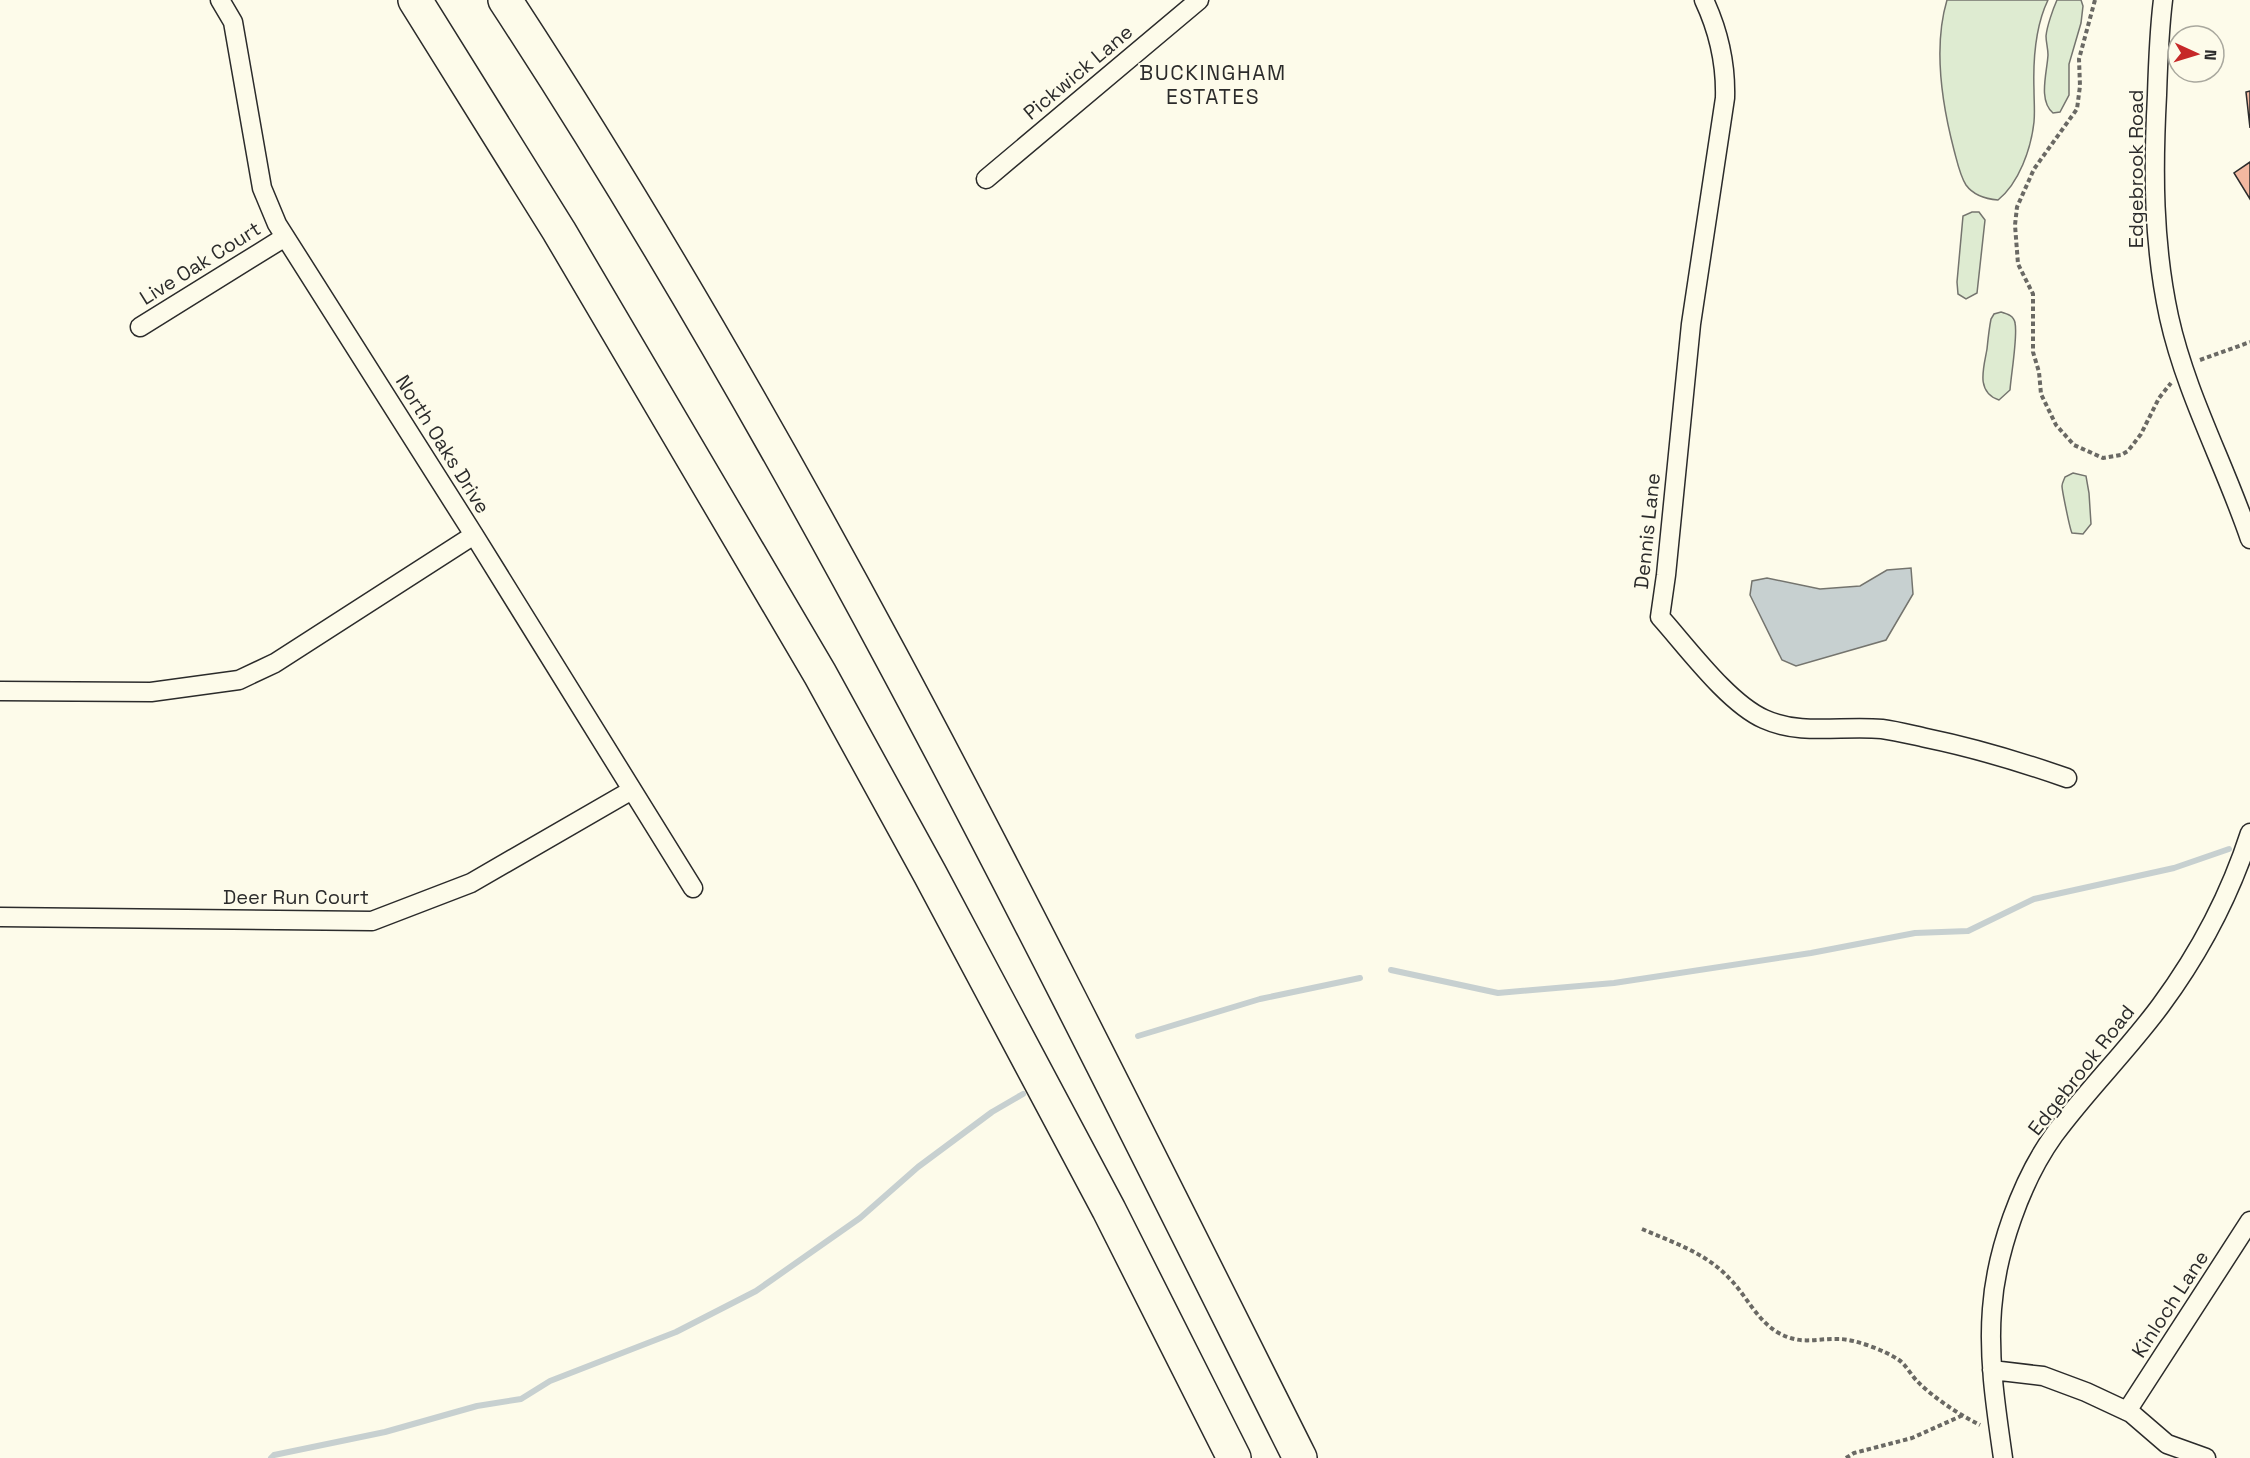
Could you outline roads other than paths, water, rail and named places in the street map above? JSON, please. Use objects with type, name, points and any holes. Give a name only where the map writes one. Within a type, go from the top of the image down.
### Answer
[{"type":"highway","points":[[415,0],[559,231],[820,674],[930,873],[1109,1210],[1234,1458]]},
{"type":"highway","points":[[505,0],[676,277],[839,560],[1001,862],[1300,1458]]},
{"type":"street","name":"North Oaks Drive","points":[[220,0],[233,22],[262,188],[277,224],[474,535],[693,888]]},
{"type":"street","name":"Pickwick Lane","points":[[986,179],[1199,0]]},
{"type":"street","name":"Dennis Lane","points":[[1704,0],[1722,50],[1726,71],[1725,98],[1691,324],[1660,617],[1727,691],[1764,719],[1798,727],[1883,729],[2003,756],[2067,778]]},
{"type":"street","name":"Edgebrook Road","points":[[2163,0],[2154,147],[2154,217],[2160,271],[2169,318],[2187,373],[2250,539]]},
{"type":"street","name":"Live Oak Court","points":[[140,327],[285,237]]},
{"type":"street","points":[[0,691],[151,692],[239,680],[275,663],[474,535]]},
{"type":"street","name":"Deer Run Court","points":[[0,917],[372,921],[471,883],[632,790]]},
{"type":"street","name":"Edgebrook Road","points":[[2003,1458],[1992,1370],[1992,1308],[2008,1232],[2028,1183],[2053,1137],[2160,1007],[2190,964],[2216,918],[2240,863],[2250,832]]},
{"type":"street","name":"Kinloch Lane","points":[[2127,1411],[2250,1221]]},
{"type":"street","points":[[1992,1370],[2043,1376],[2086,1392],[2127,1411],[2167,1444],[2206,1458]]},
{"type":"waterway","points":[[1391,970],[1498,993],[1614,983],[1811,953],[1915,933],[1968,931],[2034,899],[2174,868],[2229,849]]},
{"type":"waterway","points":[[1138,1036],[1260,999],[1360,978]]},
{"type":"waterway","points":[[271,1458],[274,1455],[385,1432],[477,1406],[521,1399],[550,1381],[676,1332],[756,1291],[860,1218],[918,1167],[992,1112],[1023,1094]]},
{"type":"district","name":"BUCKINGHAM ESTATES","points":[[1213,85]]}]
